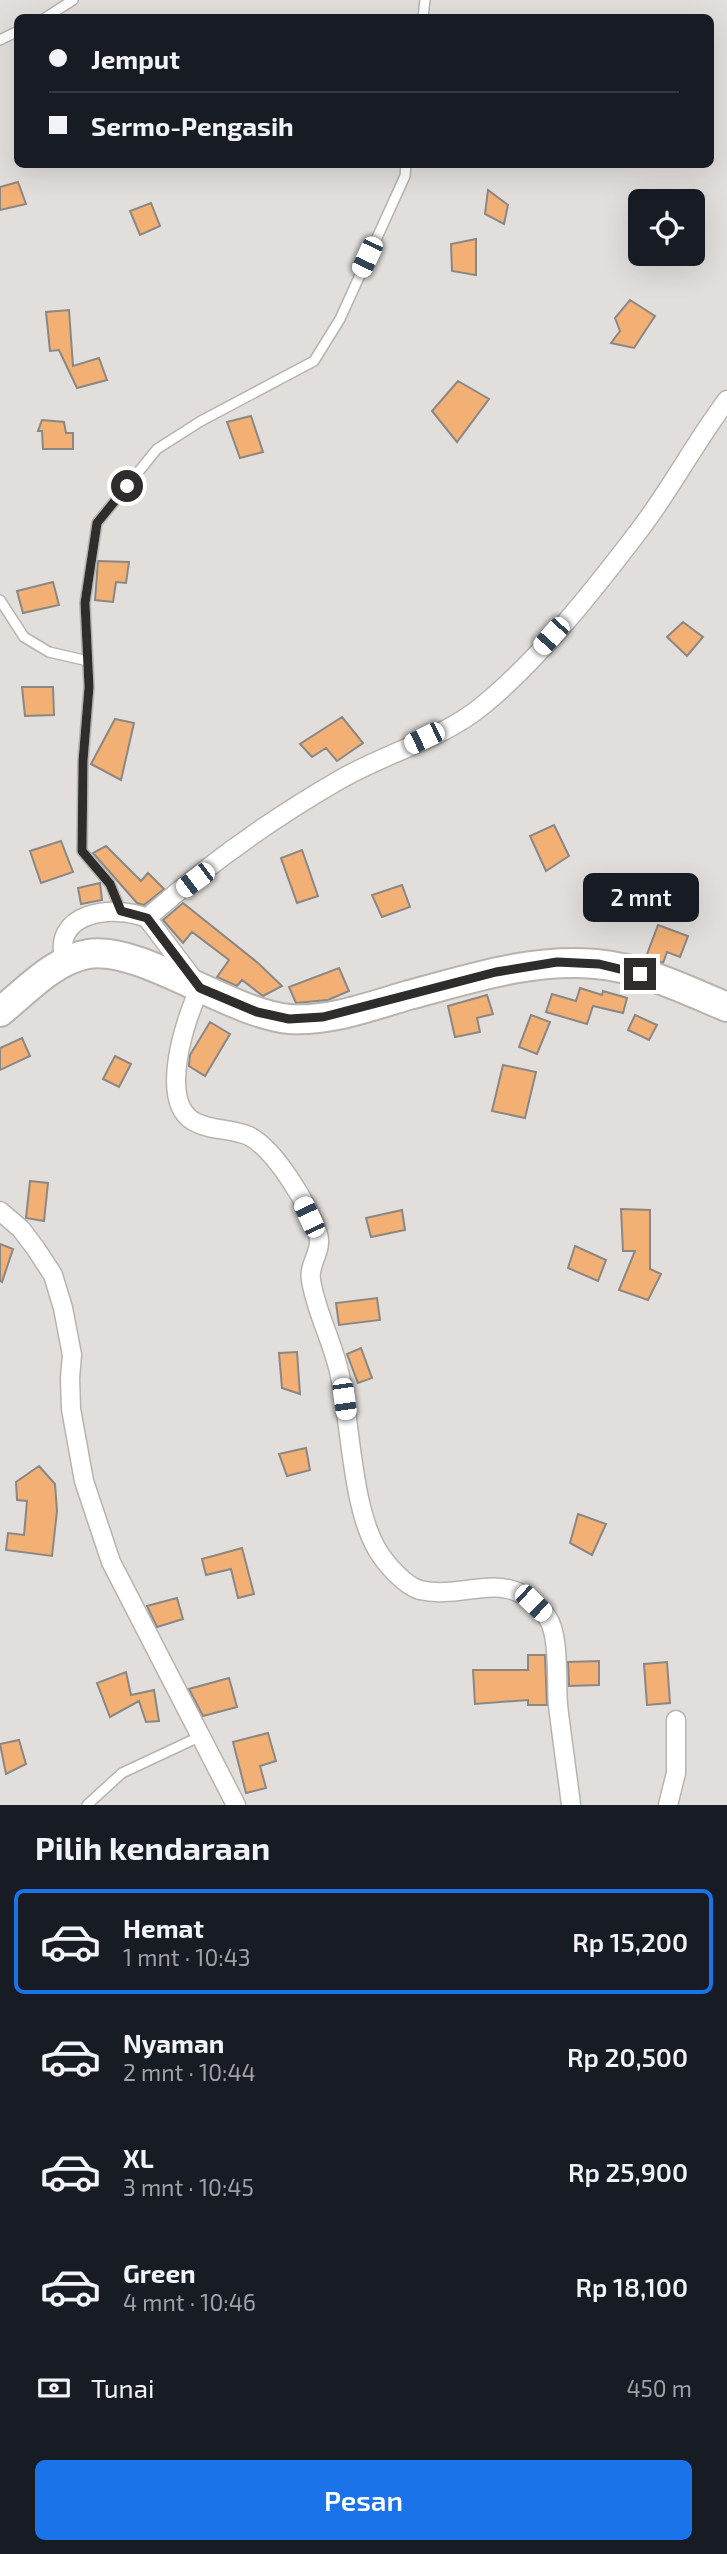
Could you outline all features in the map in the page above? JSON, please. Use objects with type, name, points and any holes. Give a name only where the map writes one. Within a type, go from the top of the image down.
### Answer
[{"type":"main road","points":[[0,1012],[65,962],[89,954],[131,959],[257,1012],[289,1019],[323,1017],[496,972],[557,962],[599,964],[660,979],[727,1007]]},
{"type":"street","points":[[147,918],[250,838],[342,778],[445,729],[481,707],[520,670],[566,619],[642,527],[727,400]]},
{"type":"street","points":[[65,962],[61,952],[63,941],[71,927],[83,917],[100,912],[121,911],[147,918],[200,988],[191,1008],[176,1075],[178,1104],[184,1114],[194,1122],[251,1137],[274,1158],[301,1198],[318,1236],[319,1249],[310,1278],[340,1375],[351,1447],[370,1536],[387,1562],[418,1590],[434,1592],[494,1586],[517,1592],[548,1618],[554,1642],[558,1706],[571,1805]]},
{"type":"street","points":[[0,1211],[21,1229],[53,1275],[63,1308],[72,1355],[71,1409],[84,1481],[111,1562],[236,1805]]},
{"type":"street","points":[[668,1805],[676,1773],[676,1720]]},
{"type":"lane","points":[[50,14],[73,0]]},
{"type":"lane","points":[[121,911],[110,884],[82,851],[88,661],[85,603],[97,523],[157,449],[201,421],[314,361],[340,319],[405,176],[406,168]]},
{"type":"lane","points":[[0,600],[24,637],[49,652],[88,661]]},
{"type":"lane","points":[[87,1805],[122,1773],[201,1736]]},
{"type":"building","points":[[18,182],[26,204],[0,210],[0,187]]},
{"type":"building","points":[[488,190],[508,205],[504,224],[485,214]]},
{"type":"building","points":[[151,203],[160,226],[140,235],[130,211]]},
{"type":"building","points":[[476,239],[476,275],[452,271],[451,244]]},
{"type":"building","points":[[630,300],[655,316],[634,348],[611,343],[620,331],[615,318]]},
{"type":"building","points":[[69,310],[73,366],[99,358],[107,380],[77,388],[59,350],[50,351],[46,312]]},
{"type":"building","points":[[458,381],[489,399],[457,442],[432,411]]},
{"type":"building","points":[[251,416],[263,452],[240,458],[227,422]]},
{"type":"building","points":[[42,420],[64,422],[66,433],[73,433],[73,449],[43,449],[42,431],[38,431]]},
{"type":"building","points":[[98,561],[129,562],[126,583],[116,582],[113,602],[95,600]]},
{"type":"building","points":[[53,582],[59,605],[23,613],[17,591]]},
{"type":"building","points":[[683,622],[703,637],[687,656],[667,637]]},
{"type":"building","points":[[22,687],[53,687],[54,715],[25,716]]},
{"type":"building","points":[[342,717],[363,743],[337,761],[326,748],[312,757],[300,744]]},
{"type":"building","points":[[115,719],[134,723],[121,780],[91,764]]},
{"type":"building","points":[[554,825],[569,856],[546,871],[530,836]]},
{"type":"building","points":[[61,841],[73,872],[41,883],[30,851]]},
{"type":"building","points":[[106,846],[141,881],[148,873],[164,889],[144,905],[137,903],[93,853]]},
{"type":"building","points":[[302,850],[318,896],[297,903],[281,858]]},
{"type":"building","points":[[100,883],[102,900],[81,904],[78,888]]},
{"type":"building","points":[[402,885],[410,907],[382,917],[372,895]]},
{"type":"building","points":[[183,903],[258,963],[282,986],[263,996],[242,980],[237,986],[217,977],[229,960],[192,932],[183,943],[163,920]]},
{"type":"building","points":[[658,925],[688,936],[680,957],[667,952],[663,963],[646,957]]},
{"type":"building","points":[[339,968],[349,991],[328,1000],[296,1003],[289,987]]},
{"type":"building","points":[[580,988],[602,995],[603,991],[627,998],[623,1013],[593,1006],[587,1024],[546,1012],[552,994],[576,1001]]},
{"type":"building","points":[[487,995],[493,1014],[477,1018],[480,1032],[455,1037],[448,1006]]},
{"type":"building","points":[[531,1015],[550,1022],[537,1054],[519,1047]]},
{"type":"building","points":[[635,1015],[657,1025],[649,1040],[628,1030]]},
{"type":"building","points":[[210,1022],[230,1034],[205,1076],[189,1066],[190,1055]]},
{"type":"building","points":[[22,1038],[30,1056],[0,1070],[0,1048]]},
{"type":"building","points":[[115,1056],[131,1064],[119,1087],[103,1079]]},
{"type":"building","points":[[503,1065],[536,1072],[525,1118],[492,1111]]},
{"type":"building","points":[[30,1181],[48,1183],[44,1221],[26,1218]]},
{"type":"building","points":[[621,1209],[650,1210],[650,1269],[661,1274],[648,1300],[619,1290],[635,1251],[623,1251]]},
{"type":"building","points":[[402,1210],[405,1230],[371,1237],[366,1218]]},
{"type":"building","points":[[0,1244],[13,1249],[2,1282],[0,1281]]},
{"type":"building","points":[[575,1246],[606,1260],[598,1281],[568,1268]]},
{"type":"building","points":[[377,1298],[380,1320],[339,1325],[336,1303]]},
{"type":"building","points":[[361,1348],[372,1378],[358,1383],[347,1354]]},
{"type":"building","points":[[297,1352],[300,1394],[282,1388],[279,1353]]},
{"type":"building","points":[[306,1448],[310,1470],[287,1476],[279,1454]]},
{"type":"building","points":[[39,1466],[55,1484],[57,1511],[52,1556],[6,1550],[8,1533],[24,1535],[27,1501],[17,1500],[16,1482]]},
{"type":"building","points":[[578,1514],[606,1524],[592,1555],[570,1543]]},
{"type":"building","points":[[242,1548],[254,1594],[238,1598],[231,1569],[206,1575],[202,1559]]},
{"type":"building","points":[[177,1598],[183,1619],[157,1627],[147,1606]]},
{"type":"building","points":[[528,1655],[545,1655],[547,1705],[528,1705],[528,1700],[475,1704],[473,1670],[528,1670]]},
{"type":"building","points":[[599,1661],[599,1685],[569,1686],[568,1662]]},
{"type":"building","points":[[667,1662],[670,1703],[647,1705],[644,1664]]},
{"type":"building","points":[[126,1672],[131,1695],[154,1690],[159,1721],[146,1722],[139,1701],[110,1717],[97,1683]]},
{"type":"building","points":[[229,1678],[237,1707],[203,1716],[189,1689]]},
{"type":"building","points":[[268,1733],[276,1761],[260,1766],[266,1788],[246,1793],[233,1742]]},
{"type":"building","points":[[19,1740],[26,1764],[6,1774],[0,1744]]},
{"type":"route","points":[[127,486],[97,523],[85,603],[89,687],[83,761],[82,851],[110,884],[121,911],[147,918],[200,988],[257,1012],[289,1019],[350,1012],[496,972],[557,962],[599,964],[640,974]]}]
